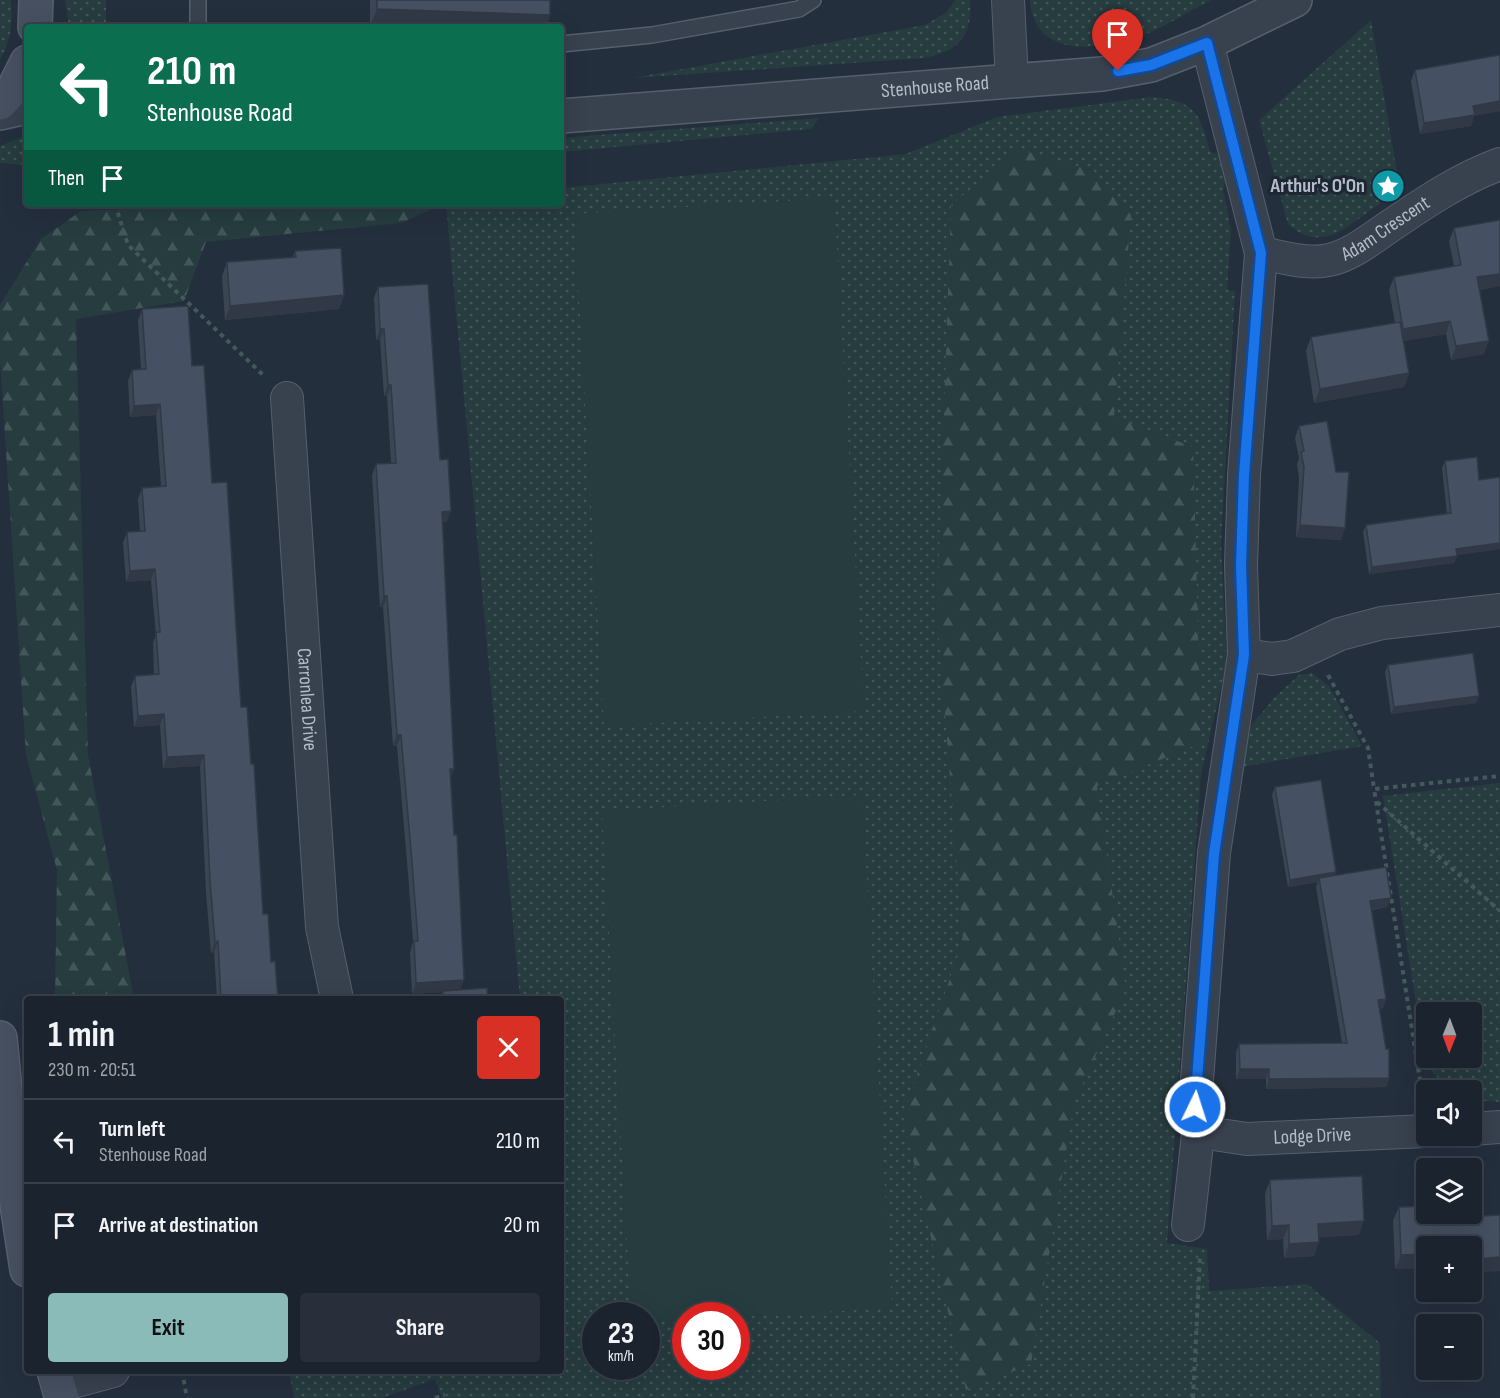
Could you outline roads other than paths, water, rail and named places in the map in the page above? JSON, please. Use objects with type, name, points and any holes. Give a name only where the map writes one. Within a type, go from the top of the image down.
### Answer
[{"type":"main road","points":[[0,103],[14,88],[24,68]]},
{"type":"main road","points":[[0,1038],[14,1184],[24,1250]]},
{"type":"street","points":[[1008,0],[1012,81]]},
{"type":"street","name":"Stenhouse Road","points":[[564,116],[1102,74],[1151,65],[1207,43],[1295,0]]},
{"type":"street","points":[[1188,1225],[1199,1125],[1195,1107],[1214,854],[1244,655],[1241,566],[1244,475],[1261,253],[1207,43]]},
{"type":"street","points":[[0,113],[24,109]]},
{"type":"street","name":"Adam Crescent","points":[[1261,253],[1311,262],[1330,260],[1353,250],[1441,192],[1473,174],[1500,164]]},
{"type":"street","name":"Carronlea Drive","points":[[287,398],[322,927],[336,996]]},
{"type":"street","points":[[1244,655],[1272,659],[1293,656],[1340,634],[1382,623],[1500,610]]},
{"type":"street","name":"Lodge Drive","points":[[1199,1125],[1220,1136],[1246,1139],[1416,1131]]},
{"type":"street","points":[[1482,1128],[1500,1127]]},
{"type":"street","points":[[58,1385],[100,1374]]},
{"type":"lane","points":[[198,0],[198,24]]},
{"type":"lane","points":[[564,44],[652,35],[799,9],[813,0]]},
{"type":"place","name":"Arthur's O'On","points":[[1388,186]]}]
